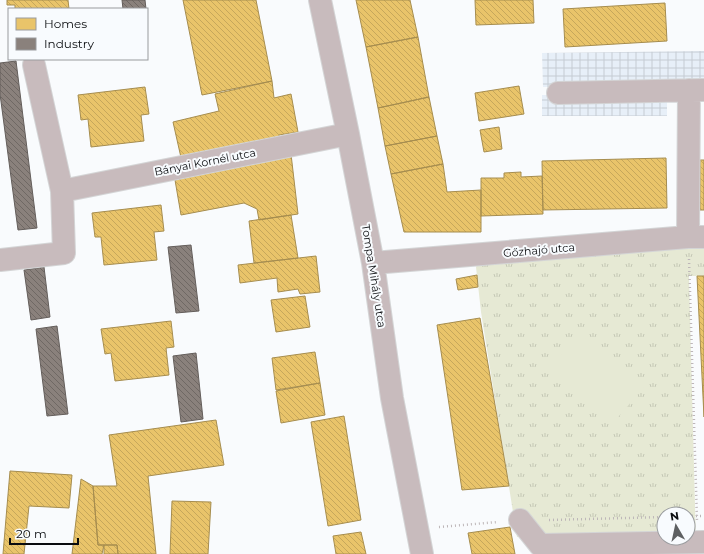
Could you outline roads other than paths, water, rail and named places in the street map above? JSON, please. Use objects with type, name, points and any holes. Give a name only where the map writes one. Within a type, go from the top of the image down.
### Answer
[{"type":"street","name":"Tompa Mihály utca","points":[[320,0],[373,263],[392,398],[422,554]]},
{"type":"street","points":[[0,260],[64,252],[62,191],[34,65]]},
{"type":"street","points":[[558,93],[697,90],[696,237]]},
{"type":"street","name":"Bányai Kornél utca","points":[[62,191],[348,134]]},
{"type":"street","name":"Gőzhajó utca","points":[[373,263],[696,237]]},
{"type":"street","points":[[520,520],[540,545],[700,543]]}]
